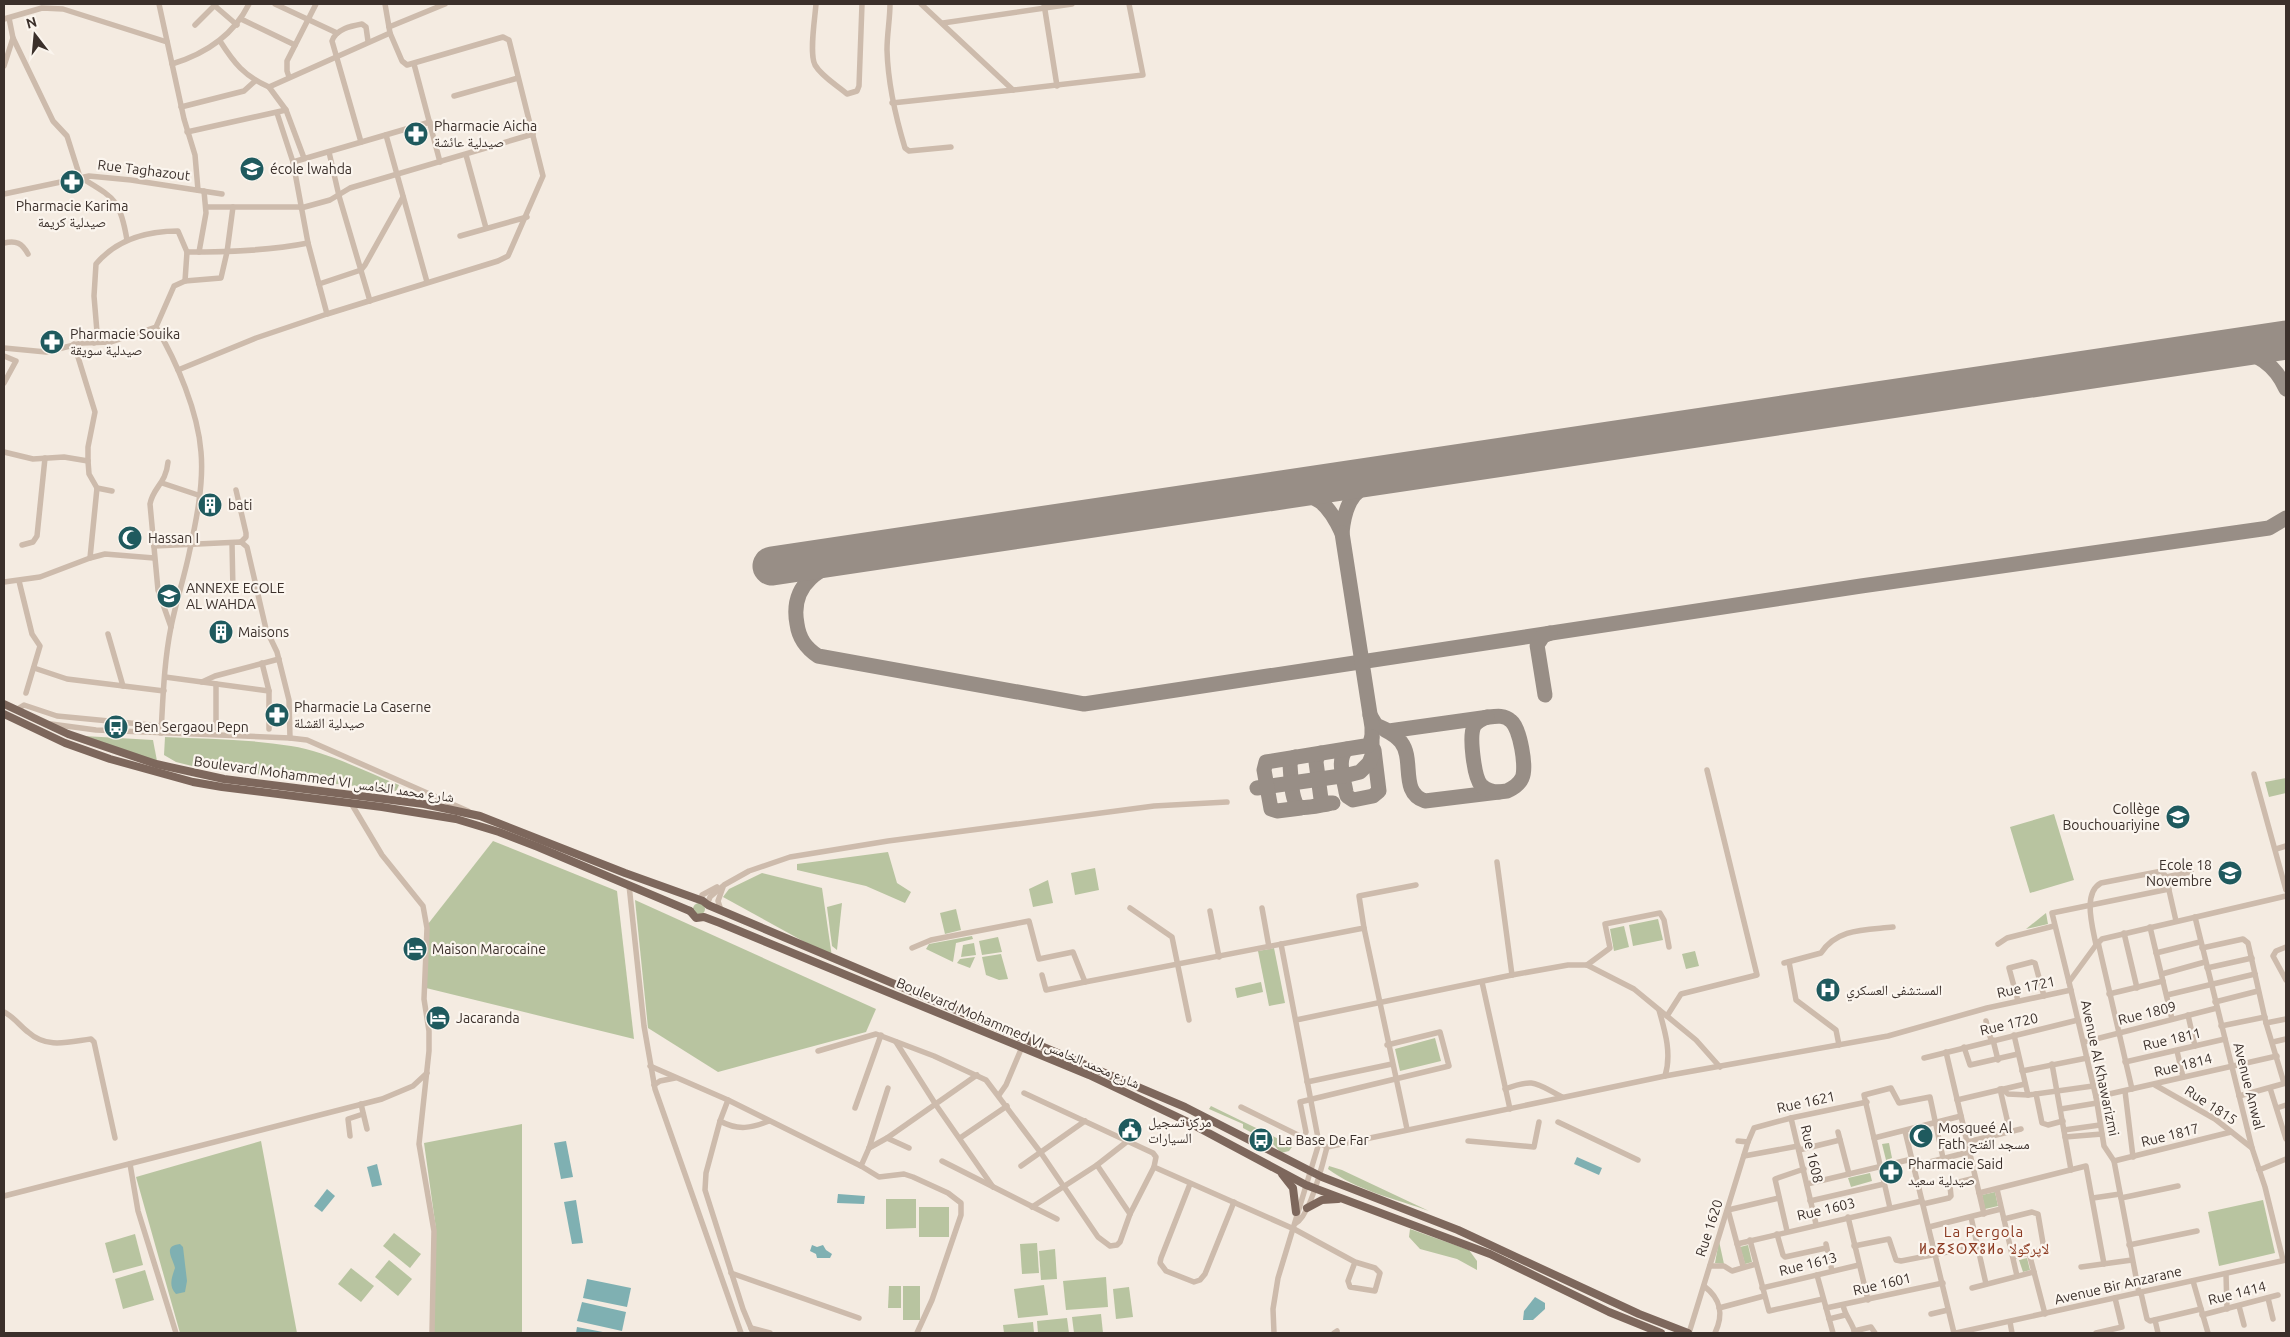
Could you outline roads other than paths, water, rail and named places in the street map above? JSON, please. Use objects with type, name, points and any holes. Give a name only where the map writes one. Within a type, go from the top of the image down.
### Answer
[{"type":"main road","name":"Boulevard Mohammed VI شارع محمد الخامس","points":[[4,704],[68,734],[156,764],[195,774],[424,804],[480,816],[721,910],[1185,1107],[1319,1175],[1458,1230],[1663,1324],[1688,1333]]},
{"type":"main road","name":"Boulevard Mohammed VI شارع محمد الخامس","points":[[4,714],[65,743],[110,759],[193,782],[456,818],[499,832],[690,911]]},
{"type":"main road","points":[[703,903],[709,910],[704,917],[696,918],[690,911],[690,906],[703,903]]},
{"type":"main road","name":"Boulevard Mohammed VI شارع محمد الخامس","points":[[704,917],[1109,1084],[1186,1121],[1306,1184],[1490,1254],[1609,1312],[1660,1333]]},
{"type":"main road","points":[[1279,1170],[1293,1188],[1296,1212]]},
{"type":"main road","points":[[1307,1208],[1322,1200],[1339,1198]]},
{"type":"main road","points":[[1660,1333],[1663,1324]]},
{"type":"street","points":[[159,4],[181,107],[195,156],[206,207],[199,252]]},
{"type":"street","points":[[172,64],[203,52],[220,40],[237,24],[249,4]]},
{"type":"street","points":[[275,4],[337,33]]},
{"type":"street","points":[[289,76],[287,61],[316,4]]},
{"type":"street","points":[[178,370],[256,338],[427,282],[498,261],[508,256],[543,176],[508,40],[503,37],[407,65],[402,61],[390,30],[385,4]]},
{"type":"street","points":[[269,87],[289,76],[368,42],[445,4]]},
{"type":"street","points":[[816,4],[812,53],[814,62],[819,70],[848,94],[857,91],[859,86],[862,4]]},
{"type":"street","points":[[890,4],[887,49],[892,103],[906,149],[951,147]]},
{"type":"street","points":[[921,4],[1014,90]]},
{"type":"street","points":[[943,23],[1045,6],[1072,4]]},
{"type":"street","points":[[892,103],[1143,75],[1129,4]]},
{"type":"street","points":[[195,25],[216,5],[237,24]]},
{"type":"street","points":[[1045,6],[1057,86]]},
{"type":"street","points":[[126,240],[118,205],[104,192],[80,177],[67,136],[53,121],[13,38],[6,19],[26,11],[42,8],[63,8],[167,42]]},
{"type":"street","points":[[241,19],[295,45]]},
{"type":"street","points":[[361,142],[332,41],[337,33],[362,24],[366,27],[368,42]]},
{"type":"street","points":[[4,66],[13,38]]},
{"type":"street","points":[[220,40],[244,72],[255,81],[269,87],[286,110],[304,158]]},
{"type":"street","points":[[414,64],[440,162]]},
{"type":"street","points":[[454,96],[518,78]]},
{"type":"street","points":[[181,107],[244,91],[255,81]]},
{"type":"street","points":[[187,132],[286,110]]},
{"type":"street","points":[[277,113],[293,162],[308,243],[327,314]]},
{"type":"street","points":[[293,162],[430,122]]},
{"type":"street","points":[[206,207],[301,208],[339,196],[350,188],[533,134]]},
{"type":"street","points":[[386,135],[427,282]]},
{"type":"street","points":[[329,152],[339,196],[370,301]]},
{"type":"street","points":[[466,155],[486,228]]},
{"type":"street","name":"Rue Taghazout","points":[[4,193],[80,177],[114,178],[222,194]]},
{"type":"street","points":[[319,284],[361,270],[370,258],[403,197]]},
{"type":"street","points":[[4,348],[46,352],[74,344],[120,340],[156,327],[171,290],[185,281],[220,279],[227,252],[233,207]]},
{"type":"street","points":[[460,236],[526,217]]},
{"type":"street","points":[[94,343],[97,332],[94,296],[96,264],[108,250],[126,240],[178,231],[187,252],[185,281]]},
{"type":"street","points":[[4,243],[16,242],[28,254]]},
{"type":"street","points":[[187,252],[227,252],[282,248],[308,243]]},
{"type":"street","points":[[156,327],[178,370],[199,436],[201,469],[191,545],[171,627],[161,733]]},
{"type":"street","points":[[74,344],[95,412],[88,447],[89,474],[97,488],[90,558]]},
{"type":"street","points":[[4,383],[20,350]]},
{"type":"street","points":[[4,356],[16,361]]},
{"type":"street","points":[[4,452],[33,458],[64,457],[88,461]]},
{"type":"street","points":[[22,546],[34,542],[37,536],[45,458]]},
{"type":"street","points":[[168,462],[162,483],[152,494],[150,504],[158,590],[171,627]]},
{"type":"street","points":[[162,483],[198,495]]},
{"type":"street","points":[[97,488],[112,491]]},
{"type":"street","points":[[154,546],[232,543],[244,540],[246,533],[236,490]]},
{"type":"street","points":[[240,542],[244,544],[248,551],[266,629],[279,659],[289,700],[290,738]]},
{"type":"street","points":[[232,543],[233,592]]},
{"type":"street","points":[[4,582],[19,581],[50,574],[90,558],[113,554],[154,558]]},
{"type":"street","points":[[19,581],[32,634],[40,646],[26,693]]},
{"type":"street","points":[[108,634],[123,686]]},
{"type":"street","points":[[202,682],[215,676],[279,659]]},
{"type":"street","points":[[262,663],[269,691],[269,729]]},
{"type":"street","points":[[34,668],[67,679],[164,691]]},
{"type":"street","points":[[165,677],[269,691]]},
{"type":"street","points":[[216,684],[216,728]]},
{"type":"street","points":[[16,710],[24,705],[57,716],[161,726]]},
{"type":"street","points":[[43,723],[96,730],[307,740],[480,816]]},
{"type":"street","points":[[1667,1016],[1681,994],[1757,975],[1707,770]]},
{"type":"street","points":[[2254,774],[2286,890]]},
{"type":"street","points":[[703,903],[724,885],[749,871],[800,855],[888,841],[1154,806],[1227,802]]},
{"type":"street","points":[[351,803],[382,856],[423,906],[426,914],[424,999],[429,1031],[427,1073],[419,1144],[434,1231],[432,1333]]},
{"type":"street","points":[[2276,849],[2286,846]]},
{"type":"street","points":[[1498,862],[1512,975]]},
{"type":"street","points":[[2132,1090],[2089,905],[2095,887],[2101,882],[2160,870],[2166,877],[2176,921]]},
{"type":"street","points":[[2166,877],[2190,872]]},
{"type":"street","points":[[629,885],[633,938],[654,1085],[669,1134],[683,1166],[701,1223],[741,1333]]},
{"type":"street","points":[[721,910],[718,901],[724,885]]},
{"type":"street","points":[[1407,1129],[1379,1002],[1359,896],[1416,885]]},
{"type":"street","points":[[1998,944],[2007,938],[2054,926],[2051,914],[2053,911],[2169,889]]},
{"type":"street","points":[[2069,982],[2097,943],[2124,933],[2286,896]]},
{"type":"street","points":[[1130,908],[1172,937],[1179,965],[1188,1020]]},
{"type":"street","points":[[1262,908],[1270,947]]},
{"type":"street","points":[[1210,911],[1219,957]]},
{"type":"street","points":[[1587,965],[1610,948],[1605,924],[1660,914],[1664,920],[1669,947]]},
{"type":"street","name":"Avenue Anwal","points":[[2195,917],[2252,1148],[2285,1260]]},
{"type":"street","points":[[912,948],[931,940],[1030,922],[1039,959],[1073,952],[1085,982]]},
{"type":"street","name":"Avenue Al Khawarizmi","points":[[2054,926],[2084,1042],[2104,1146],[2114,1161],[2129,1245],[2140,1293],[2147,1319],[2155,1320]]},
{"type":"street","points":[[1839,1045],[1836,1030],[1796,1000],[1786,962],[1821,953],[1826,945],[1846,932],[1893,927]]},
{"type":"street","points":[[2150,927],[2172,1019]]},
{"type":"street","points":[[1042,975],[1046,990],[1364,928]]},
{"type":"street","points":[[2124,933],[2137,988]]},
{"type":"street","points":[[2156,953],[2243,939],[2248,943],[2258,991],[2285,1083],[2239,1096]]},
{"type":"street","points":[[1274,1333],[1274,1295],[1283,1258],[1295,1226],[1296,1212],[1319,1144],[1281,944]]},
{"type":"street","points":[[2286,947],[2276,951],[2273,956],[2286,980]]},
{"type":"street","points":[[2162,974],[2252,958]]},
{"type":"street","points":[[2018,1002],[2009,968],[2032,962],[2035,963],[2044,996]]},
{"type":"street","points":[[1296,1020],[1512,975],[1568,965],[1587,965],[1634,989],[1696,1040],[1720,1067]]},
{"type":"street","points":[[2167,995],[2255,974]]},
{"type":"street","points":[[2109,994],[2163,981]]},
{"type":"street","points":[[1482,982],[1510,1109]]},
{"type":"street","name":"Rue 1721","points":[[1328,1147],[1665,1076],[1888,1036],[1987,1008],[2071,990]]},
{"type":"street","name":"Rue 1809","points":[[2084,1042],[2188,1015],[2258,991]]},
{"type":"street","points":[[1659,1010],[1666,1034],[1668,1053],[1665,1076]]},
{"type":"street","points":[[4,1012],[17,1020],[34,1038],[46,1043],[91,1039],[94,1042],[115,1138]]},
{"type":"street","points":[[2188,1015],[2195,1046]]},
{"type":"street","points":[[2221,1026],[2286,1019]]},
{"type":"street","name":"Rue 1720","points":[[1924,1058],[2078,1020]]},
{"type":"street","points":[[1986,1021],[1998,1060]]},
{"type":"street","points":[[1241,1107],[1304,1138],[1306,1132],[1300,1102],[1449,1066],[1440,1032],[1388,1045]]},
{"type":"street","points":[[818,1051],[871,1035],[881,1035],[986,1080],[1041,1153],[1098,1237],[1110,1246],[1117,1245],[1154,1166],[1156,1157],[1153,1152],[1024,1093]]},
{"type":"street","points":[[855,1108],[881,1035]]},
{"type":"street","points":[[2014,1035],[2028,1095]]},
{"type":"street","name":"Rue 1811","points":[[2125,1062],[2225,1039]]},
{"type":"street","points":[[2273,1042],[2286,1039]]},
{"type":"street","points":[[896,1042],[936,1105],[993,1187]]},
{"type":"street","points":[[999,1095],[1006,1086],[1022,1047]]},
{"type":"street","points":[[1964,1047],[1970,1065],[2018,1054]]},
{"type":"street","points":[[2177,1051],[2183,1077]]},
{"type":"street","points":[[1946,1052],[1984,1214]]},
{"type":"street","name":"Rue 1814","points":[[2061,1109],[2125,1091],[2277,1056]]},
{"type":"street","points":[[2022,1072],[2052,1064],[2087,1058]]},
{"type":"street","points":[[1307,1082],[1392,1064]]},
{"type":"street","points":[[2052,1064],[2071,1170]]},
{"type":"street","points":[[650,1066],[728,1100],[861,1166],[879,1177],[904,1174],[948,1193],[961,1203],[961,1215],[932,1300],[917,1333]]},
{"type":"street","points":[[4,1196],[361,1104],[404,1091],[427,1073]]},
{"type":"street","points":[[869,1148],[936,1105],[977,1075]]},
{"type":"street","points":[[654,1085],[660,1081],[677,1078]]},
{"type":"street","points":[[1505,1088],[1525,1081],[1534,1082],[1562,1097]]},
{"type":"street","points":[[1957,1100],[2025,1084]]},
{"type":"street","name":"Rue 1815","points":[[2155,1085],[2215,1120],[2252,1148]]},
{"type":"street","points":[[2001,1089],[2008,1094],[2028,1095],[2093,1086]]},
{"type":"street","points":[[861,1166],[869,1148],[888,1088]]},
{"type":"street","points":[[1890,1208],[1864,1095],[1891,1088],[1899,1103],[1930,1097],[1943,1158]]},
{"type":"street","points":[[2270,1088],[2285,1130],[2286,1139]]},
{"type":"street","points":[[2001,1089],[2010,1132]]},
{"type":"street","points":[[2125,1091],[2133,1156]]},
{"type":"street","points":[[2036,1094],[2042,1123],[2048,1125],[2063,1121]]},
{"type":"street","points":[[728,1100],[720,1121],[706,1173],[705,1190],[731,1273],[752,1331],[770,1333]]},
{"type":"street","name":"Rue 1621","points":[[1753,1131],[1760,1125],[1867,1102]]},
{"type":"street","points":[[361,1104],[366,1129]]},
{"type":"street","points":[[2277,1108],[2286,1105]]},
{"type":"street","points":[[960,1138],[1007,1106]]},
{"type":"street","points":[[350,1136],[348,1119],[363,1114]]},
{"type":"street","points":[[1874,1138],[1936,1124],[1961,1116]]},
{"type":"street","name":"Rue 1608","points":[[1791,1118],[1816,1224]]},
{"type":"street","points":[[720,1121],[737,1128],[770,1121]]},
{"type":"street","points":[[1021,1166],[1085,1121]]},
{"type":"street","points":[[1468,1142],[1534,1147],[1539,1122]]},
{"type":"street","points":[[1558,1122],[1638,1160]]},
{"type":"street","points":[[2064,1130],[2100,1125]]},
{"type":"street","points":[[1967,1142],[2021,1129]]},
{"type":"street","name":"Rue 1620","points":[[1688,1333],[1753,1131]]},
{"type":"street","points":[[1905,1131],[1955,1333]]},
{"type":"street","points":[[1838,1132],[1849,1174]]},
{"type":"street","name":"Rue 1817","points":[[2114,1161],[2231,1132]]},
{"type":"street","points":[[2065,1137],[2102,1134]]},
{"type":"street","points":[[887,1138],[909,1148]]},
{"type":"street","points":[[1032,1207],[1097,1165],[1129,1140]]},
{"type":"street","points":[[1744,1156],[1840,1140]]},
{"type":"street","points":[[1738,1141],[1748,1142]]},
{"type":"street","points":[[1295,1226],[1301,1220],[1307,1208],[1328,1147],[1319,1144]]},
{"type":"street","points":[[1914,1166],[1969,1152]]},
{"type":"street","points":[[1807,1184],[1912,1159]]},
{"type":"street","points":[[2259,1170],[2286,1159]]},
{"type":"street","points":[[942,1162],[1057,1219]]},
{"type":"street","points":[[130,1164],[138,1211],[176,1333]]},
{"type":"street","points":[[1097,1165],[1130,1214]]},
{"type":"street","points":[[1154,1166],[1190,1184],[1295,1226],[1356,1262],[1379,1270],[1380,1276],[1375,1291],[1350,1286],[1348,1281],[1356,1262]]},
{"type":"street","points":[[1979,1193],[2084,1166],[2087,1168],[2104,1264]]},
{"type":"street","points":[[1787,1231],[1775,1178],[1804,1169]]},
{"type":"street","name":"Rue 1603","points":[[1737,1244],[1848,1217],[1949,1198],[1951,1196],[1951,1184],[1975,1178]]},
{"type":"street","points":[[1190,1184],[1161,1258],[1162,1268],[1173,1274],[1194,1282],[1200,1280],[1205,1274],[1234,1202]]},
{"type":"street","points":[[1810,1201],[1884,1184]]},
{"type":"street","points":[[2093,1198],[2120,1196],[2178,1186]]},
{"type":"street","points":[[1996,1189],[2017,1276]]},
{"type":"street","points":[[1743,1266],[1728,1210],[1779,1198]]},
{"type":"street","points":[[1929,1227],[2001,1209]]},
{"type":"street","points":[[2004,1219],[2032,1212],[2038,1214],[2045,1247],[2013,1257]]},
{"type":"street","points":[[1848,1217],[1868,1300]]},
{"type":"street","points":[[1971,1217],[1986,1284]]},
{"type":"street","points":[[2129,1245],[2197,1231]]},
{"type":"street","points":[[1777,1234],[1782,1255],[1785,1258],[1826,1246],[1832,1271]]},
{"type":"street","points":[[1854,1246],[1889,1239],[1898,1261],[1936,1256],[1978,1246]]},
{"type":"street","points":[[1750,1240],[1768,1310],[1771,1311],[1823,1299]]},
{"type":"street","points":[[2029,1252],[2045,1314]]},
{"type":"street","points":[[2081,1267],[2132,1260]]},
{"type":"street","name":"Avenue Bir Anzarane","points":[[1955,1333],[2285,1260]]},
{"type":"street","points":[[1710,1266],[1724,1266],[1732,1271],[1741,1270],[1743,1266],[1756,1264]]},
{"type":"street","name":"Rue 1613","points":[[1762,1288],[1859,1265]]},
{"type":"street","points":[[1972,1288],[2034,1272]]},
{"type":"street","points":[[731,1273],[859,1318]]},
{"type":"street","points":[[2226,1274],[2227,1309]]},
{"type":"street","points":[[1817,1275],[1833,1333]]},
{"type":"street","points":[[2193,1281],[2208,1333]]},
{"type":"street","name":"Rue 1601","points":[[1826,1308],[1943,1283]]},
{"type":"street","points":[[1704,1286],[1712,1293],[1719,1308],[1721,1317],[1715,1333]]},
{"type":"street","name":"Rue 1414","points":[[2155,1320],[2227,1309],[2278,1295]]},
{"type":"street","points":[[1719,1308],[1764,1296]]},
{"type":"street","points":[[2096,1333],[2109,1332],[2120,1328],[2122,1325],[2115,1298]]},
{"type":"street","points":[[2268,1298],[2273,1319]]},
{"type":"street","points":[[1843,1305],[1845,1315],[1851,1320],[1855,1332],[1871,1327],[1875,1333]]},
{"type":"street","points":[[2239,1306],[2244,1325]]},
{"type":"street","points":[[1931,1314],[1948,1310]]},
{"type":"street","points":[[1829,1319],[1845,1315]]},
{"type":"street","points":[[2155,1320],[2158,1333]]},
{"type":"street","points":[[2010,1322],[2012,1333]]},
{"type":"water","points":[[566,1141],[573,1177],[561,1179],[554,1143]]},
{"type":"water","points":[[1577,1157],[1602,1168],[1599,1175],[1574,1164]]},
{"type":"water","points":[[377,1164],[382,1185],[372,1187],[367,1167]]},
{"type":"water","points":[[327,1189],[335,1196],[322,1212],[314,1206]]},
{"type":"water","points":[[838,1194],[865,1196],[864,1204],[837,1203]]},
{"type":"water","points":[[576,1200],[583,1243],[572,1244],[564,1202]]},
{"type":"water","points":[[180,1244],[183,1247],[187,1281],[185,1292],[176,1294],[171,1285],[175,1268],[170,1250],[171,1247]]},
{"type":"water","points":[[812,1245],[817,1247],[823,1245],[832,1254],[830,1258],[817,1258],[816,1254],[810,1251]]},
{"type":"water","points":[[587,1279],[631,1288],[627,1307],[583,1298]]},
{"type":"water","points":[[1535,1297],[1545,1303],[1545,1309],[1533,1320],[1523,1320],[1524,1311]]},
{"type":"water","points":[[582,1302],[626,1312],[622,1331],[577,1321]]},
{"type":"water","points":[[577,1327],[608,1333],[576,1333]]},
{"type":"place","name":"Pharmacie Aicha صيدلية عائشة","points":[[416,134]]},
{"type":"place","name":"école lwahda","points":[[252,169]]},
{"type":"place","name":"Pharmacie Karima صيدلية كريمة","points":[[72,182]]},
{"type":"place","name":"Pharmacie Souika صيدلية سويقة","points":[[52,342]]},
{"type":"place","name":"bati","points":[[210,505]]},
{"type":"place","name":"Hassan I","points":[[130,538]]},
{"type":"place","name":"ANNEXE ECOLE AL WAHDA","points":[[169,596]]},
{"type":"place","name":"Maisons","points":[[221,632]]},
{"type":"place","name":"Pharmacie La Caserne صيدلية القشلة","points":[[277,715]]},
{"type":"place","name":"Ben Sergaou Pepn","points":[[116,727]]},
{"type":"place","name":"Collège Bouchouariyine","points":[[2178,817]]},
{"type":"place","name":"Ecole 18 Novembre","points":[[2230,873]]},
{"type":"place","name":"Maison Marocaine","points":[[415,949]]},
{"type":"place","name":"المستشفى العسكري","points":[[1828,990]]},
{"type":"place","name":"Jacaranda","points":[[438,1018]]},
{"type":"place","name":"مركز تسجيل السيارات","points":[[1130,1130]]},
{"type":"place","name":"Mosqueé Al Fath مسجد الفتح","points":[[1921,1136]]},
{"type":"place","name":"La Base De Far","points":[[1261,1140]]},
{"type":"place","name":"Pharmacie Said صيدلية سعيد","points":[[1891,1172]]},
{"type":"district","name":"La Pergola ⵍⴰⵒⵉⵔⴳⵓⵍⴰ لاپرگولا","points":[[1984,1240]]}]
